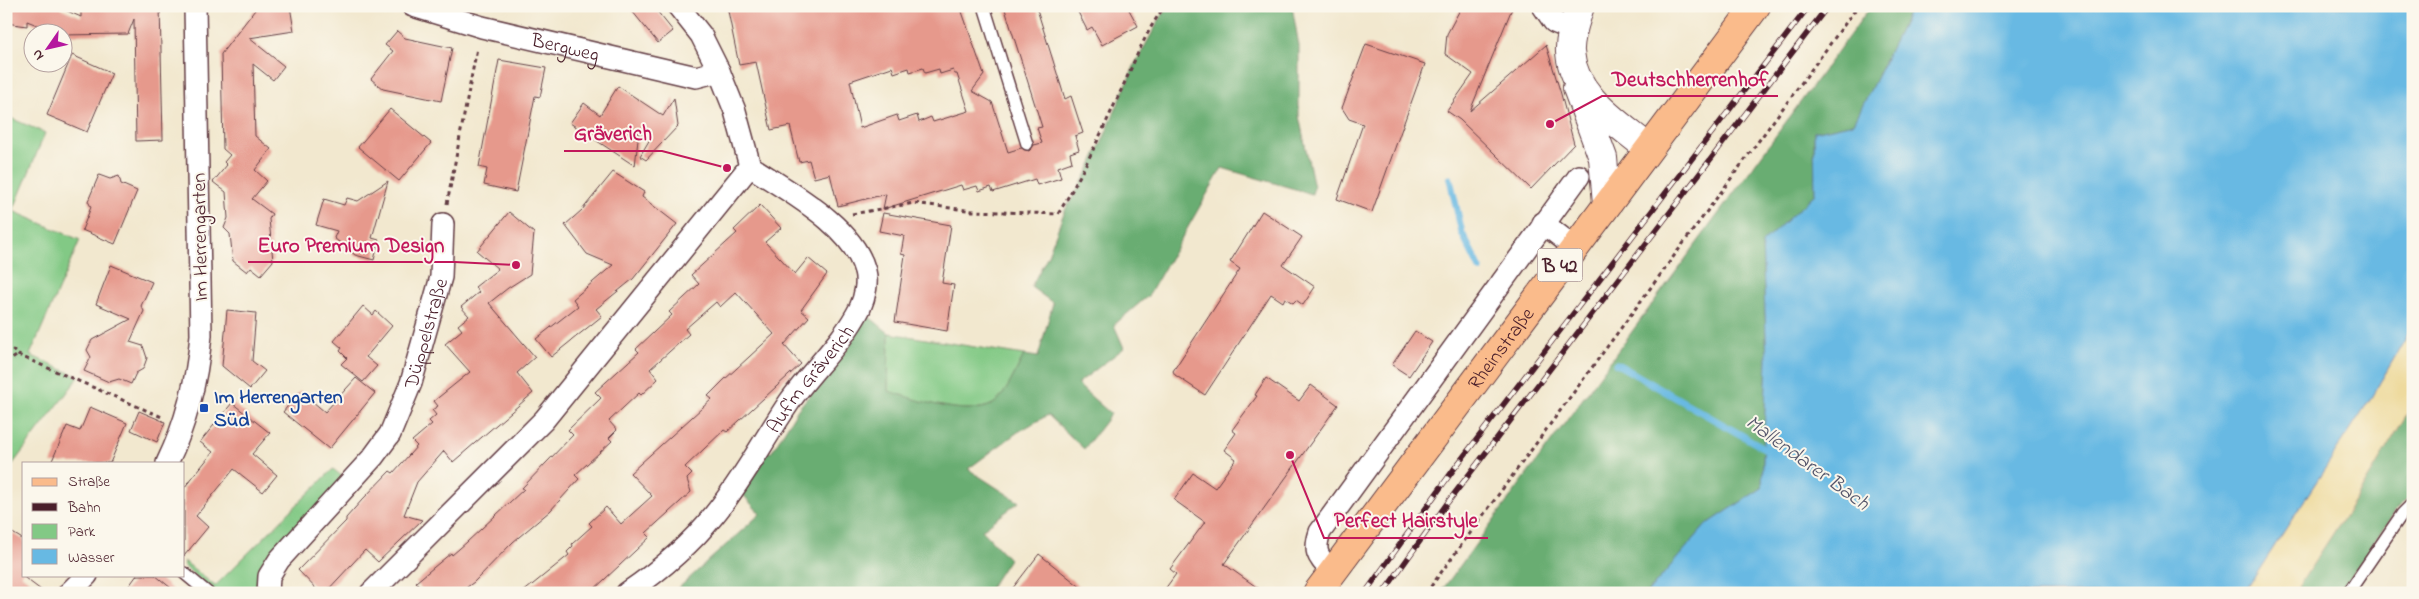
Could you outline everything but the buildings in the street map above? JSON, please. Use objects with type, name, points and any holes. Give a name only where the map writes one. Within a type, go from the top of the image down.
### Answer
[{"type":"main road","name":"Rheinstraße","points":[[1325,582],[1756,6]]},
{"type":"street","name":"Im Herrengarten","points":[[167,462],[183,426],[198,366],[201,335],[195,6]]},
{"type":"street","name":"Bergweg","points":[[413,6],[482,27],[696,77],[719,71]]},
{"type":"street","points":[[371,593],[544,420],[750,166],[735,111],[719,71],[701,35],[678,6]]},
{"type":"street","points":[[1543,6],[1554,22],[1577,18],[1570,51],[1577,77],[1578,93],[1603,158],[1607,203]]},
{"type":"street","points":[[1577,77],[1585,91],[1601,108],[1648,148]]},
{"type":"street","name":"Auf'm Gräverich","points":[[627,593],[652,576],[691,541],[714,515],[760,450],[790,401],[852,322],[864,297],[865,272],[860,256],[849,240],[831,222],[750,166]]},
{"type":"street","points":[[1325,582],[1315,546],[1320,532],[1579,176]]},
{"type":"street","points":[[1543,223],[1574,247]]},
{"type":"street","name":"Düppelstraße","points":[[268,593],[269,576],[279,560],[373,456],[390,434],[411,383],[441,277],[443,224]]},
{"type":"street","points":[[69,593],[86,576]]},
{"type":"lane","points":[[984,6],[1027,144]]},
{"type":"lane","points":[[2348,593],[2402,514],[2413,503]]},
{"type":"lane","points":[[185,574],[208,593]]},
{"type":"path","points":[[831,222],[841,216],[914,203],[973,211],[1058,214],[1082,176],[1133,64],[1164,6]]},
{"type":"path","points":[[1426,593],[1858,6]]},
{"type":"path","points":[[443,224],[482,27]]},
{"type":"path","points":[[6,344],[18,355],[183,426]]},
{"type":"path","points":[[6,363],[18,355]]},
{"type":"green space","points":[[1169,6],[1292,6],[1299,46],[1299,116],[1314,187],[1312,194],[1222,168],[1149,295],[1114,325],[1124,348],[1077,384],[1111,414],[1084,449],[1048,415],[1018,432],[968,469],[1019,502],[982,530],[1009,559],[987,593],[673,593],[760,514],[739,490],[765,449],[771,453],[798,409],[848,348],[867,315],[889,333],[888,391],[941,406],[969,409],[982,408],[993,404],[1007,388],[1024,355],[1038,357],[1053,303],[1031,287],[1048,255],[1065,210],[1085,177],[1101,144],[1135,64]]},
{"type":"green space","points":[[1871,6],[1912,6],[1854,123],[1814,132],[1815,194],[1762,243],[1767,359],[1762,488],[1706,525],[1647,593],[1440,593]]},
{"type":"green space","points":[[6,116],[45,133],[13,211],[80,240],[30,355],[79,377],[6,473]]},
{"type":"green space","points":[[889,333],[1024,355],[1007,388],[993,404],[982,408],[969,409],[941,406],[888,392]]},
{"type":"green space","points":[[2413,404],[2413,494],[2397,509],[2339,593],[2294,593],[2358,495]]},
{"type":"green space","points":[[333,469],[343,477],[260,593],[215,593],[185,567],[185,562],[215,586]]},
{"type":"sand","points":[[2413,326],[2413,404],[2358,495],[2294,593],[2244,593],[2372,396]]},
{"type":"water","points":[[1912,6],[2413,6],[2413,326],[2372,396],[2244,593],[1647,593],[1706,525],[1762,488],[1767,359],[1762,243],[1815,194],[1814,132],[1854,123]]},
{"type":"waterway","name":"Mallendarer Bach","points":[[1450,179],[1462,233],[1480,269]]},
{"type":"waterway","name":"Mallendarer Bach","points":[[1617,364],[1771,452]]},
{"type":"railway","points":[[1365,593],[1454,469],[1809,6]]},
{"type":"railway","points":[[1383,593],[1448,502],[1828,6]]},
{"type":"place","name":"Deutschherrenhof","points":[[1550,124]]},
{"type":"place","name":"Gräverich","points":[[727,168]]},
{"type":"place","name":"Euro Premium Design","points":[[516,265]]},
{"type":"place","name":"Im Herrengarten Süd","points":[[204,408]]},
{"type":"place","name":"Perfect Hairstyle","points":[[1290,455]]}]
